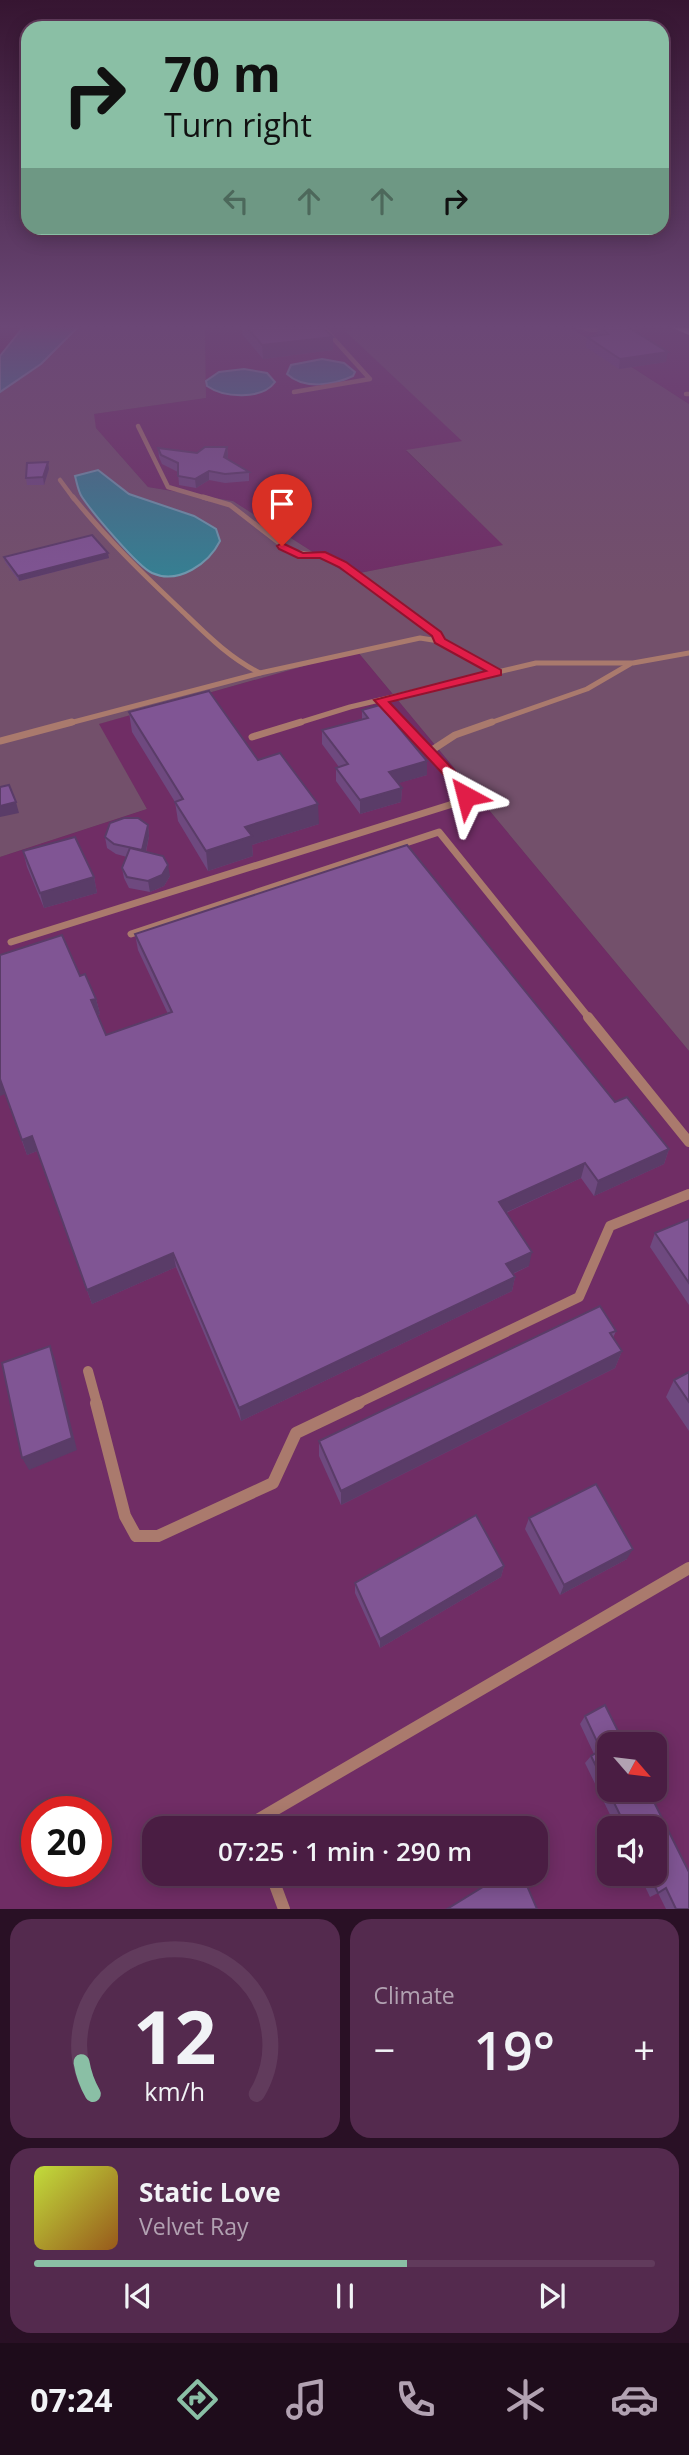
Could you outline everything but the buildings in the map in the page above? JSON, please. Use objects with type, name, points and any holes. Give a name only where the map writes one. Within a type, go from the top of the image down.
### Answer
[{"type":"lane","points":[[138,426],[168,487],[230,505],[291,552],[302,556],[321,555],[342,564],[437,635],[439,641]]},
{"type":"lane","points":[[60,480],[90,522],[131,563],[218,645],[245,667],[260,673]]},
{"type":"lane","points":[[0,741],[260,673],[419,638],[439,641],[496,672]]},
{"type":"lane","points":[[252,737],[380,700],[536,663],[633,663],[689,653]]},
{"type":"lane","points":[[429,752],[455,735],[587,689],[633,663]]},
{"type":"lane","points":[[11,942],[459,802],[466,796],[463,788],[380,700]]},
{"type":"lane","points":[[131,934],[439,832],[689,1142]]},
{"type":"lane","points":[[88,1371],[125,1516],[136,1536],[158,1536],[273,1483],[296,1433],[579,1297],[610,1226],[689,1194]]},
{"type":"lane","points":[[264,1816],[689,1568]]},
{"type":"lane","points":[[275,1886],[284,1909]]},
{"type":"shaded area","points":[[0,415],[94,415],[96,428],[148,487],[233,501],[349,575],[503,545],[406,450],[462,441],[434,415],[689,415],[689,1051],[357,651],[99,724],[147,809],[0,857]]},
{"type":"shaded area","points":[[93,415],[435,415],[463,441],[406,451],[504,545],[349,575],[233,501],[148,487],[96,428]]},
{"type":"shaded area","points":[[98,470],[129,494],[194,516],[216,529],[220,541],[215,549],[201,564],[182,574],[162,576],[152,573],[115,538],[81,495],[75,476]]},
{"type":"shaded area","points":[[357,651],[689,1051],[689,1909],[0,1909],[0,857],[147,809],[98,724]]},
{"type":"route","points":[[282,546],[302,556],[321,555],[342,564],[437,635],[439,641],[496,672],[380,700],[463,788],[466,796]]}]
